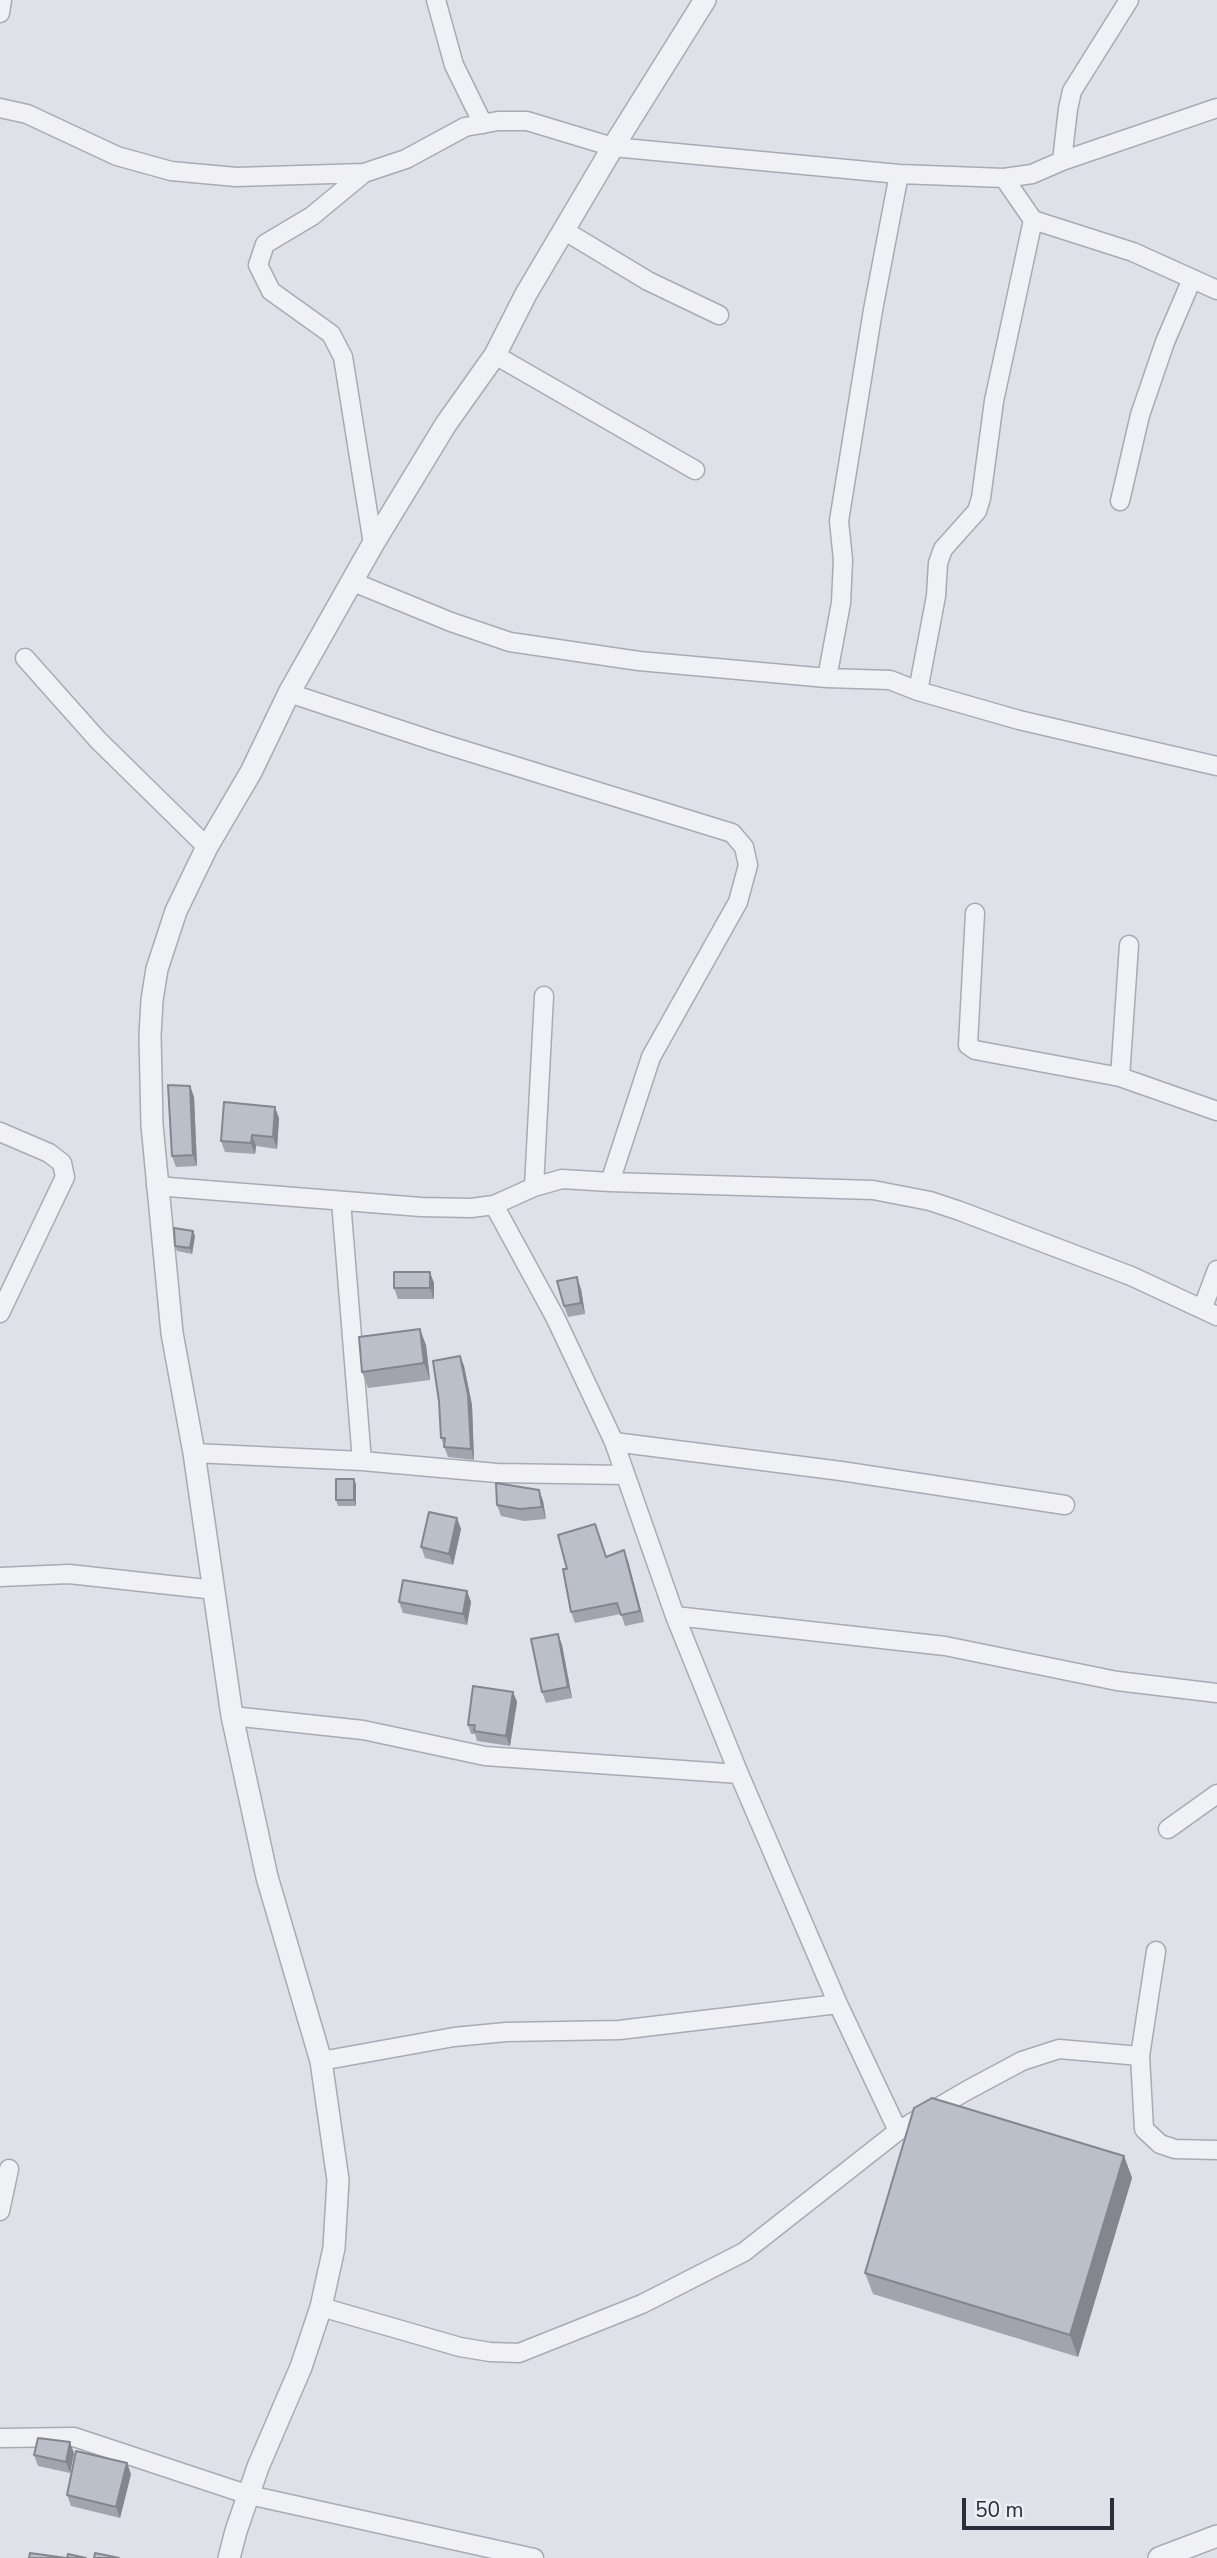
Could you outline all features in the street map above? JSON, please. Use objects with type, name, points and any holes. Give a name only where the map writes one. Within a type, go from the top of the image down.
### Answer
[{"type":"street","points":[[0,13],[2,0]]},
{"type":"street","points":[[436,0],[454,65],[483,124]]},
{"type":"street","points":[[229,2558],[258,2467],[301,2367],[321,2307],[334,2248],[338,2180],[321,2061],[267,1877],[232,1716],[194,1453],[173,1333],[156,1186],[151,1112],[152,1000],[157,969],[166,939],[207,847],[251,772],[289,693],[373,544],[446,424],[495,355],[526,294],[613,147],[705,0]]},
{"type":"street","points":[[1062,161],[1072,90],[1129,0]]},
{"type":"street","points":[[0,108],[27,114],[117,156],[171,171],[236,177],[364,173],[406,159],[465,127],[498,121],[527,121],[613,147],[899,174],[1004,178],[1032,174],[1062,161],[1217,108]]},
{"type":"street","points":[[364,173],[312,216],[265,244],[258,265],[271,291],[331,334],[343,357],[373,544]]},
{"type":"street","points":[[827,678],[841,603],[843,560],[839,521],[873,310],[899,174]]},
{"type":"street","points":[[1004,178],[1033,220],[1133,252],[1217,290]]},
{"type":"street","points":[[918,691],[936,596],[938,564],[943,549],[977,511],[981,498],[994,401],[1033,220]]},
{"type":"street","points":[[565,231],[648,281],[719,315]]},
{"type":"street","points":[[1120,501],[1140,415],[1165,342],[1192,279]]},
{"type":"street","points":[[495,355],[695,470]]},
{"type":"street","points":[[353,582],[451,622],[510,642],[639,661],[827,678],[890,680],[918,691],[1019,720],[1217,766]]},
{"type":"street","points":[[25,658],[98,740],[207,847]]},
{"type":"street","points":[[289,693],[433,741],[732,833],[744,847],[748,865],[738,902],[651,1057],[610,1182]]},
{"type":"street","points":[[975,913],[968,1045],[975,1050],[1120,1077],[1217,1111]]},
{"type":"street","points":[[1120,1077],[1129,945]]},
{"type":"street","points":[[534,1187],[544,996]]},
{"type":"street","points":[[0,1132],[48,1153],[62,1163],[65,1177],[0,1312]]},
{"type":"street","points":[[156,1186],[471,1208],[494,1205],[534,1187],[562,1179],[873,1190],[902,1194],[960,1211],[1131,1276],[1210,1312],[1217,1270]]},
{"type":"street","points":[[341,1201],[362,1461]]},
{"type":"street","points":[[494,1205],[555,1317],[614,1442],[675,1616],[739,1774],[838,2004],[898,2131]]},
{"type":"street","points":[[614,1442],[841,1471],[1065,1505]]},
{"type":"street","points":[[194,1453],[362,1461],[497,1473],[625,1475]]},
{"type":"street","points":[[0,1577],[69,1574],[215,1590]]},
{"type":"street","points":[[675,1616],[945,1646],[1117,1681],[1217,1693]]},
{"type":"street","points":[[232,1716],[363,1730],[485,1756],[739,1774]]},
{"type":"street","points":[[1168,1829],[1217,1794]]},
{"type":"street","points":[[1156,1951],[1140,2056],[1144,2129],[1160,2144],[1175,2149],[1217,2150]]},
{"type":"street","points":[[321,2061],[454,2037],[506,2032],[619,2030],[838,2004]]},
{"type":"street","points":[[321,2307],[460,2347],[519,2353],[642,2304],[744,2252],[898,2131],[1021,2062],[1059,2049],[1140,2056]]},
{"type":"street","points":[[0,2211],[9,2169]]},
{"type":"street","points":[[0,2438],[74,2437],[249,2495],[534,2558]]},
{"type":"street","points":[[1159,2558],[1217,2536]]},
{"type":"building","points":[[168,1085],[190,1086],[193,1155],[172,1156]]},
{"type":"building","points":[[224,1102],[275,1107],[273,1137],[252,1135],[251,1143],[221,1141]]},
{"type":"building","points":[[174,1228],[193,1231],[190,1248],[175,1246]]},
{"type":"building","points":[[394,1272],[430,1272],[430,1288],[394,1288]]},
{"type":"building","points":[[577,1277],[581,1303],[564,1306],[557,1281]]},
{"type":"building","points":[[420,1329],[424,1363],[362,1372],[359,1337]]},
{"type":"building","points":[[460,1356],[468,1395],[471,1449],[444,1447],[445,1438],[441,1438],[433,1361]]},
{"type":"building","points":[[336,1479],[354,1479],[354,1500],[336,1500]]},
{"type":"building","points":[[496,1483],[539,1490],[542,1507],[520,1509],[497,1505]]},
{"type":"building","points":[[429,1512],[457,1518],[449,1554],[421,1547]]},
{"type":"building","points":[[595,1524],[606,1557],[624,1550],[640,1611],[621,1615],[617,1603],[571,1612],[563,1569],[567,1569],[558,1535]]},
{"type":"building","points":[[403,1580],[467,1591],[463,1614],[399,1602]]},
{"type":"building","points":[[558,1634],[568,1687],[542,1692],[531,1639]]},
{"type":"building","points":[[473,1686],[513,1692],[506,1736],[474,1731],[475,1725],[468,1725]]},
{"type":"building","points":[[932,2098],[1124,2156],[1070,2335],[865,2273],[914,2108]]},
{"type":"building","points":[[38,2438],[70,2442],[66,2462],[34,2455]]},
{"type":"building","points":[[76,2451],[127,2463],[116,2507],[67,2495]]},
{"type":"building","points":[[30,2553],[66,2558],[29,2558]]},
{"type":"building","points":[[95,2553],[119,2558],[94,2558]]},
{"type":"building","points":[[68,2554],[86,2558],[67,2558]]}]
